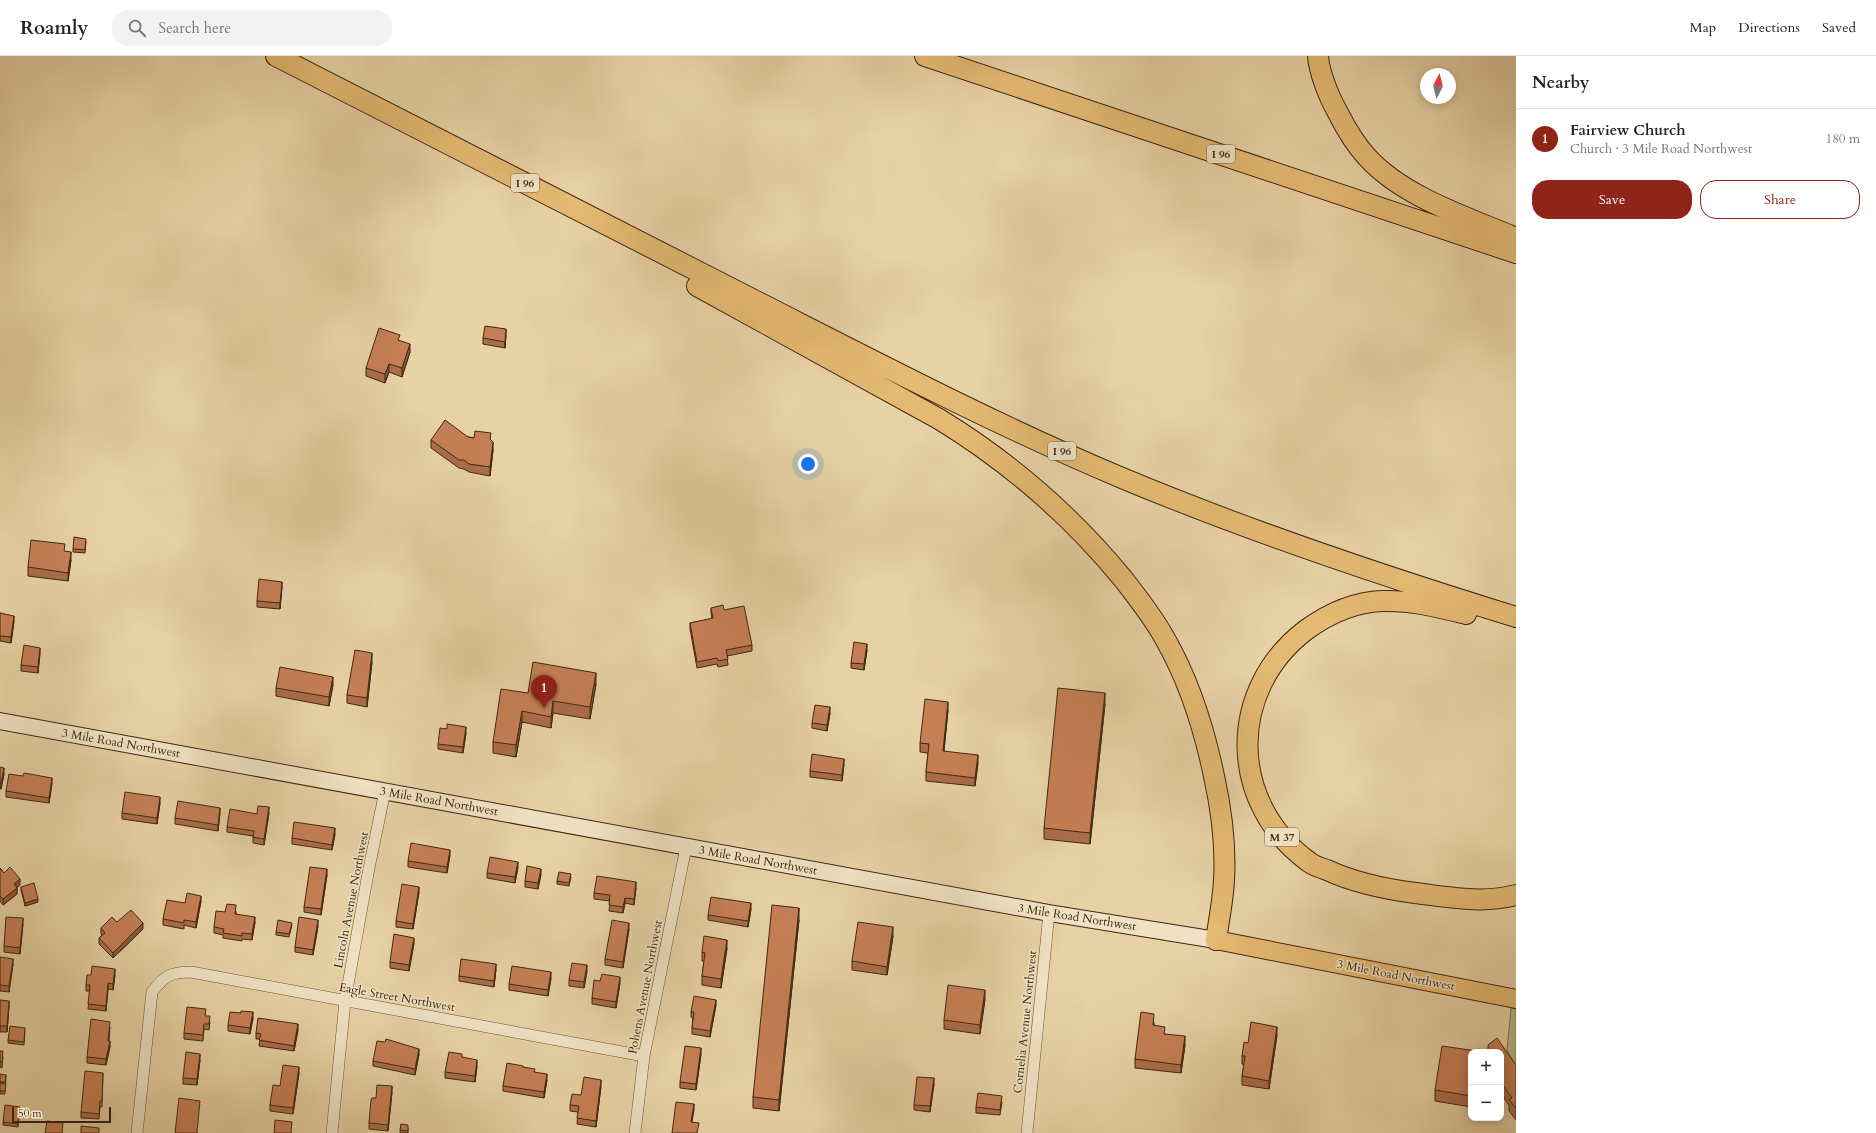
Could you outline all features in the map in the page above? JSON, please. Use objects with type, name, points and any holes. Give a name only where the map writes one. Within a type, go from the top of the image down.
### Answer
[{"type":"highway","name":"I 96","points":[[276,56],[1022,434],[1122,478],[1234,523],[1400,581],[1516,618]]},
{"type":"highway","name":"I 96","points":[[926,56],[1516,253]]},
{"type":"highway","points":[[1318,56],[1331,100],[1346,129],[1367,157],[1394,180],[1424,199],[1516,238]]},
{"type":"highway","points":[[629,236],[693,283],[939,418],[977,442],[1017,472],[1062,513],[1107,560],[1139,599],[1164,636],[1189,688],[1204,734],[1218,798],[1222,844],[1224,880],[1216,940]]},
{"type":"highway","name":"M 37","points":[[1516,618],[1467,614],[1420,603],[1381,601],[1344,609],[1319,620],[1292,641],[1273,664],[1257,690],[1249,721],[1247,749],[1250,775],[1262,806],[1283,838],[1310,863],[1350,881],[1394,890],[1468,899],[1504,898],[1516,895]]},
{"type":"highway","name":"3 Mile Road Northwest","points":[[1216,940],[1516,998]]},
{"type":"main road","name":"3 Mile Road Northwest","points":[[0,721],[385,791],[686,848],[1049,913],[1216,940]]},
{"type":"street","name":"Lincoln Avenue Northwest","points":[[332,1133],[345,1001],[369,868],[385,791]]},
{"type":"street","name":"Pohens Avenue Northwest","points":[[635,1133],[644,1056],[686,848]]},
{"type":"street","name":"Cornelia Avenue Northwest","points":[[1027,1133],[1049,913]]},
{"type":"street","name":"Eagle Street Northwest","points":[[137,1133],[152,992],[160,980],[178,972],[191,972],[644,1056]]},
{"type":"green space","points":[[1511,1008],[1516,1009],[1516,1065],[1507,1051]]},
{"type":"building","points":[[485,326],[506,329],[505,342],[483,338]]},
{"type":"building","points":[[379,328],[400,335],[398,340],[410,344],[402,368],[389,364],[385,374],[366,368]]},
{"type":"building","points":[[445,420],[468,437],[474,438],[475,431],[491,433],[490,439],[493,442],[490,467],[469,464],[464,460],[459,460],[431,440]]},
{"type":"building","points":[[74,537],[86,539],[85,550],[73,549]]},
{"type":"building","points":[[31,540],[65,544],[64,551],[71,552],[68,573],[28,567]]},
{"type":"building","points":[[259,579],[282,582],[280,603],[257,601]]},
{"type":"building","points":[[723,605],[724,610],[744,606],[752,645],[726,650],[728,659],[718,661],[717,658],[697,662],[690,623],[713,618],[711,608]]},
{"type":"building","points":[[0,613],[14,616],[11,637],[0,636]]},
{"type":"building","points":[[854,642],[867,644],[864,664],[851,663]]},
{"type":"building","points":[[24,645],[40,648],[38,667],[21,665]]},
{"type":"building","points":[[355,650],[372,653],[367,698],[347,695]]},
{"type":"building","points":[[533,662],[596,673],[590,707],[553,701],[551,717],[522,711],[516,745],[493,742],[501,689],[528,693]]},
{"type":"building","points":[[280,667],[333,677],[329,697],[276,688]]},
{"type":"building","points":[[1058,688],[1105,693],[1090,833],[1044,828]]},
{"type":"building","points":[[925,699],[948,702],[943,751],[978,755],[975,778],[926,772],[929,744],[920,743]]},
{"type":"building","points":[[815,705],[830,707],[827,725],[812,723]]},
{"type":"building","points":[[447,724],[466,727],[463,747],[438,744],[440,728],[447,729]]},
{"type":"building","points":[[812,754],[844,759],[842,775],[810,771]]},
{"type":"building","points":[[0,767],[4,768],[1,783],[0,783]]},
{"type":"building","points":[[24,773],[52,778],[49,798],[6,791],[9,774],[23,776]]},
{"type":"building","points":[[125,792],[160,797],[157,818],[122,813]]},
{"type":"building","points":[[178,801],[220,808],[218,825],[175,818]]},
{"type":"building","points":[[258,806],[269,807],[264,839],[253,837],[254,831],[227,827],[230,809],[257,814]]},
{"type":"building","points":[[294,822],[335,828],[332,845],[292,838]]},
{"type":"building","points":[[411,843],[450,850],[447,867],[408,861]]},
{"type":"building","points":[[490,857],[518,862],[515,877],[487,873]]},
{"type":"building","points":[[527,866],[541,869],[538,883],[525,881]]},
{"type":"building","points":[[10,867],[20,879],[14,884],[17,888],[3,899],[0,896],[0,868],[4,873]]},
{"type":"building","points":[[310,867],[327,869],[321,909],[304,907]]},
{"type":"building","points":[[559,872],[571,874],[569,883],[557,881]]},
{"type":"building","points":[[597,876],[636,882],[634,899],[625,898],[623,907],[609,905],[610,895],[594,893]]},
{"type":"building","points":[[34,883],[38,899],[25,903],[21,887]]},
{"type":"building","points":[[402,884],[419,887],[413,924],[396,921]]},
{"type":"building","points":[[187,893],[201,896],[196,922],[184,920],[184,923],[163,919],[167,900],[185,903]]},
{"type":"building","points":[[711,897],[751,903],[748,921],[708,915]]},
{"type":"building","points":[[227,904],[236,905],[235,914],[255,917],[252,934],[242,933],[242,936],[223,933],[224,929],[214,927],[216,911],[225,912]]},
{"type":"building","points":[[772,905],[799,908],[779,1100],[753,1097]]},
{"type":"building","points":[[131,910],[143,923],[113,953],[99,938],[105,933],[101,928],[112,917],[117,922]]},
{"type":"building","points":[[6,917],[23,918],[20,948],[4,946]]},
{"type":"building","points":[[299,917],[318,920],[313,950],[295,947]]},
{"type":"building","points":[[278,920],[292,923],[289,934],[276,932]]},
{"type":"building","points":[[612,920],[629,923],[623,962],[605,959]]},
{"type":"building","points":[[858,922],[893,927],[887,967],[852,961]]},
{"type":"building","points":[[394,934],[414,938],[409,965],[390,962]]},
{"type":"building","points":[[704,936],[727,940],[721,979],[702,976],[705,953],[702,952]]},
{"type":"building","points":[[0,957],[13,959],[9,986],[0,985]]},
{"type":"building","points":[[461,959],[496,964],[494,981],[459,976]]},
{"type":"building","points":[[572,963],[587,965],[584,982],[569,980]]},
{"type":"building","points":[[92,966],[115,969],[113,984],[108,983],[106,1006],[88,1004],[90,985],[86,985],[87,975],[91,975]]},
{"type":"building","points":[[512,966],[551,972],[548,990],[509,984]]},
{"type":"building","points":[[602,974],[620,977],[616,1002],[592,998],[594,980],[600,981]]},
{"type":"building","points":[[948,985],[985,990],[980,1025],[944,1020]]},
{"type":"building","points":[[694,996],[716,1000],[710,1031],[692,1028],[694,1012],[691,1012]]},
{"type":"building","points":[[0,1000],[9,1001],[7,1026],[0,1026]]},
{"type":"building","points":[[187,1007],[206,1009],[205,1016],[210,1016],[209,1024],[204,1024],[203,1035],[184,1033]]},
{"type":"building","points":[[241,1011],[253,1012],[250,1028],[228,1025],[230,1012],[241,1013]]},
{"type":"building","points":[[1141,1012],[1154,1014],[1153,1025],[1165,1027],[1164,1034],[1185,1036],[1181,1065],[1135,1059]]},
{"type":"building","points":[[258,1018],[298,1024],[294,1046],[259,1040],[261,1034],[256,1033]]},
{"type":"building","points":[[91,1019],[110,1022],[108,1041],[110,1041],[106,1059],[87,1057]]},
{"type":"building","points":[[1251,1022],[1277,1027],[1269,1081],[1242,1076],[1245,1056],[1242,1056],[1244,1042],[1248,1043]]},
{"type":"building","points":[[10,1026],[25,1028],[24,1042],[8,1040]]},
{"type":"building","points":[[1497,1038],[1516,1065],[1516,1108],[1509,1100],[1512,1098],[1504,1087],[1504,1049],[1488,1049],[1488,1045]]},
{"type":"building","points":[[386,1039],[419,1049],[415,1069],[373,1061],[377,1041],[385,1042]]},
{"type":"building","points":[[685,1046],[701,1048],[696,1084],[680,1082]]},
{"type":"building","points":[[1442,1046],[1468,1050],[1468,1096],[1435,1090]]},
{"type":"building","points":[[0,1051],[3,1051],[2,1062],[0,1062]]},
{"type":"building","points":[[186,1052],[200,1054],[197,1079],[183,1078]]},
{"type":"building","points":[[449,1052],[462,1054],[462,1057],[477,1060],[475,1076],[445,1072]]},
{"type":"building","points":[[507,1063],[535,1069],[534,1072],[547,1074],[544,1092],[503,1086]]},
{"type":"building","points":[[283,1065],[299,1067],[293,1108],[270,1105],[273,1085],[280,1086]]},
{"type":"building","points":[[85,1071],[103,1073],[102,1101],[100,1101],[99,1114],[81,1112]]},
{"type":"building","points":[[0,1074],[6,1075],[5,1082],[0,1082]]},
{"type":"building","points":[[584,1077],[601,1080],[596,1121],[577,1118],[579,1106],[570,1105],[572,1094],[581,1095]]},
{"type":"building","points":[[917,1077],[934,1078],[930,1106],[914,1105]]},
{"type":"building","points":[[0,1083],[6,1084],[5,1091],[0,1091]]},
{"type":"building","points":[[377,1085],[392,1086],[388,1125],[369,1123],[371,1100],[372,1098],[376,1098]]},
{"type":"building","points":[[978,1093],[1002,1096],[1000,1110],[976,1107]]},
{"type":"building","points":[[179,1098],[200,1101],[197,1133],[175,1133]]},
{"type":"building","points":[[676,1102],[694,1104],[691,1122],[699,1123],[697,1133],[672,1133]]},
{"type":"building","points":[[5,1105],[20,1107],[18,1124],[3,1122]]},
{"type":"building","points":[[275,1120],[292,1122],[291,1133],[274,1133]]},
{"type":"building","points":[[47,1121],[63,1123],[62,1133],[45,1133]]},
{"type":"building","points":[[401,1124],[408,1125],[408,1131],[400,1130]]},
{"type":"building","points":[[81,1126],[99,1128],[99,1133],[81,1133]]},
{"type":"place","name":"Fairview Church","points":[[544,708]]}]
